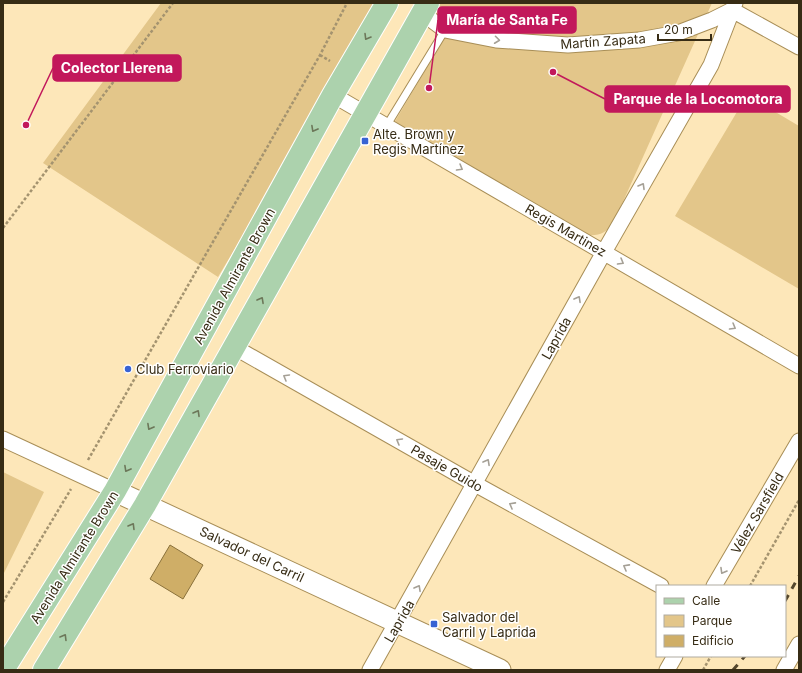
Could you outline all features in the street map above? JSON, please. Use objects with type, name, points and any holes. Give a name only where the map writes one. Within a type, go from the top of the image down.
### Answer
[{"type":"main road","name":"Avenida Almirante Brown","points":[[3,670],[115,491],[333,95],[387,3]]},
{"type":"main road","points":[[44,670],[145,505],[425,8]]},
{"type":"main road","name":"Salvador del Carril","points":[[115,491],[500,670]]},
{"type":"street","name":"Martín Zapata","points":[[425,8],[445,30],[496,40],[576,45],[639,40],[678,33],[712,20],[733,6]]},
{"type":"street","points":[[733,6],[799,47]]},
{"type":"street","name":"Laprida","points":[[370,670],[398,623],[604,252],[711,65],[733,6]]},
{"type":"street","name":"Regis Martinez","points":[[333,95],[387,125],[799,366]]},
{"type":"street","name":"Pasaje Guido","points":[[234,347],[475,484],[658,585]]},
{"type":"street","name":"Salvador del Carril","points":[[3,439],[115,491]]},
{"type":"street","name":"Vélez Sarsfield","points":[[715,585],[799,441]]},
{"type":"street","points":[[784,670],[799,644]]},
{"type":"street","points":[[667,670],[674,657]]},
{"type":"lane","points":[[387,125],[445,30]]},
{"type":"path","points":[[3,228],[173,3]]},
{"type":"path","points":[[3,602],[80,474],[320,55],[347,3]]},
{"type":"path","points":[[751,585],[799,500]]},
{"type":"path","points":[[703,670],[710,657]]},
{"type":"green space","points":[[161,3],[382,3],[218,277],[43,163]]},
{"type":"green space","points":[[435,3],[712,3],[613,224],[605,232],[595,235],[587,235],[394,123],[455,20],[437,9]]},
{"type":"green space","points":[[747,95],[799,126],[799,289],[675,216]]},
{"type":"green space","points":[[3,472],[44,492],[3,575]]},
{"type":"building","points":[[170,545],[203,565],[183,599],[150,579]]},
{"type":"railway","points":[[786,599],[799,576]]},
{"type":"railway","points":[[733,670],[744,657]]},
{"type":"place","name":"Parque de la Locomotora","points":[[553,72]]},
{"type":"place","name":"María de Santa Fe","points":[[429,88]]},
{"type":"place","name":"Colector Llerena","points":[[26,125]]},
{"type":"place","name":"Alte. Brown y Regis Martínez","points":[[365,141]]},
{"type":"place","name":"Club Ferroviario","points":[[128,369]]},
{"type":"place","name":"Salvador del Carril y Laprida","points":[[434,624]]}]
